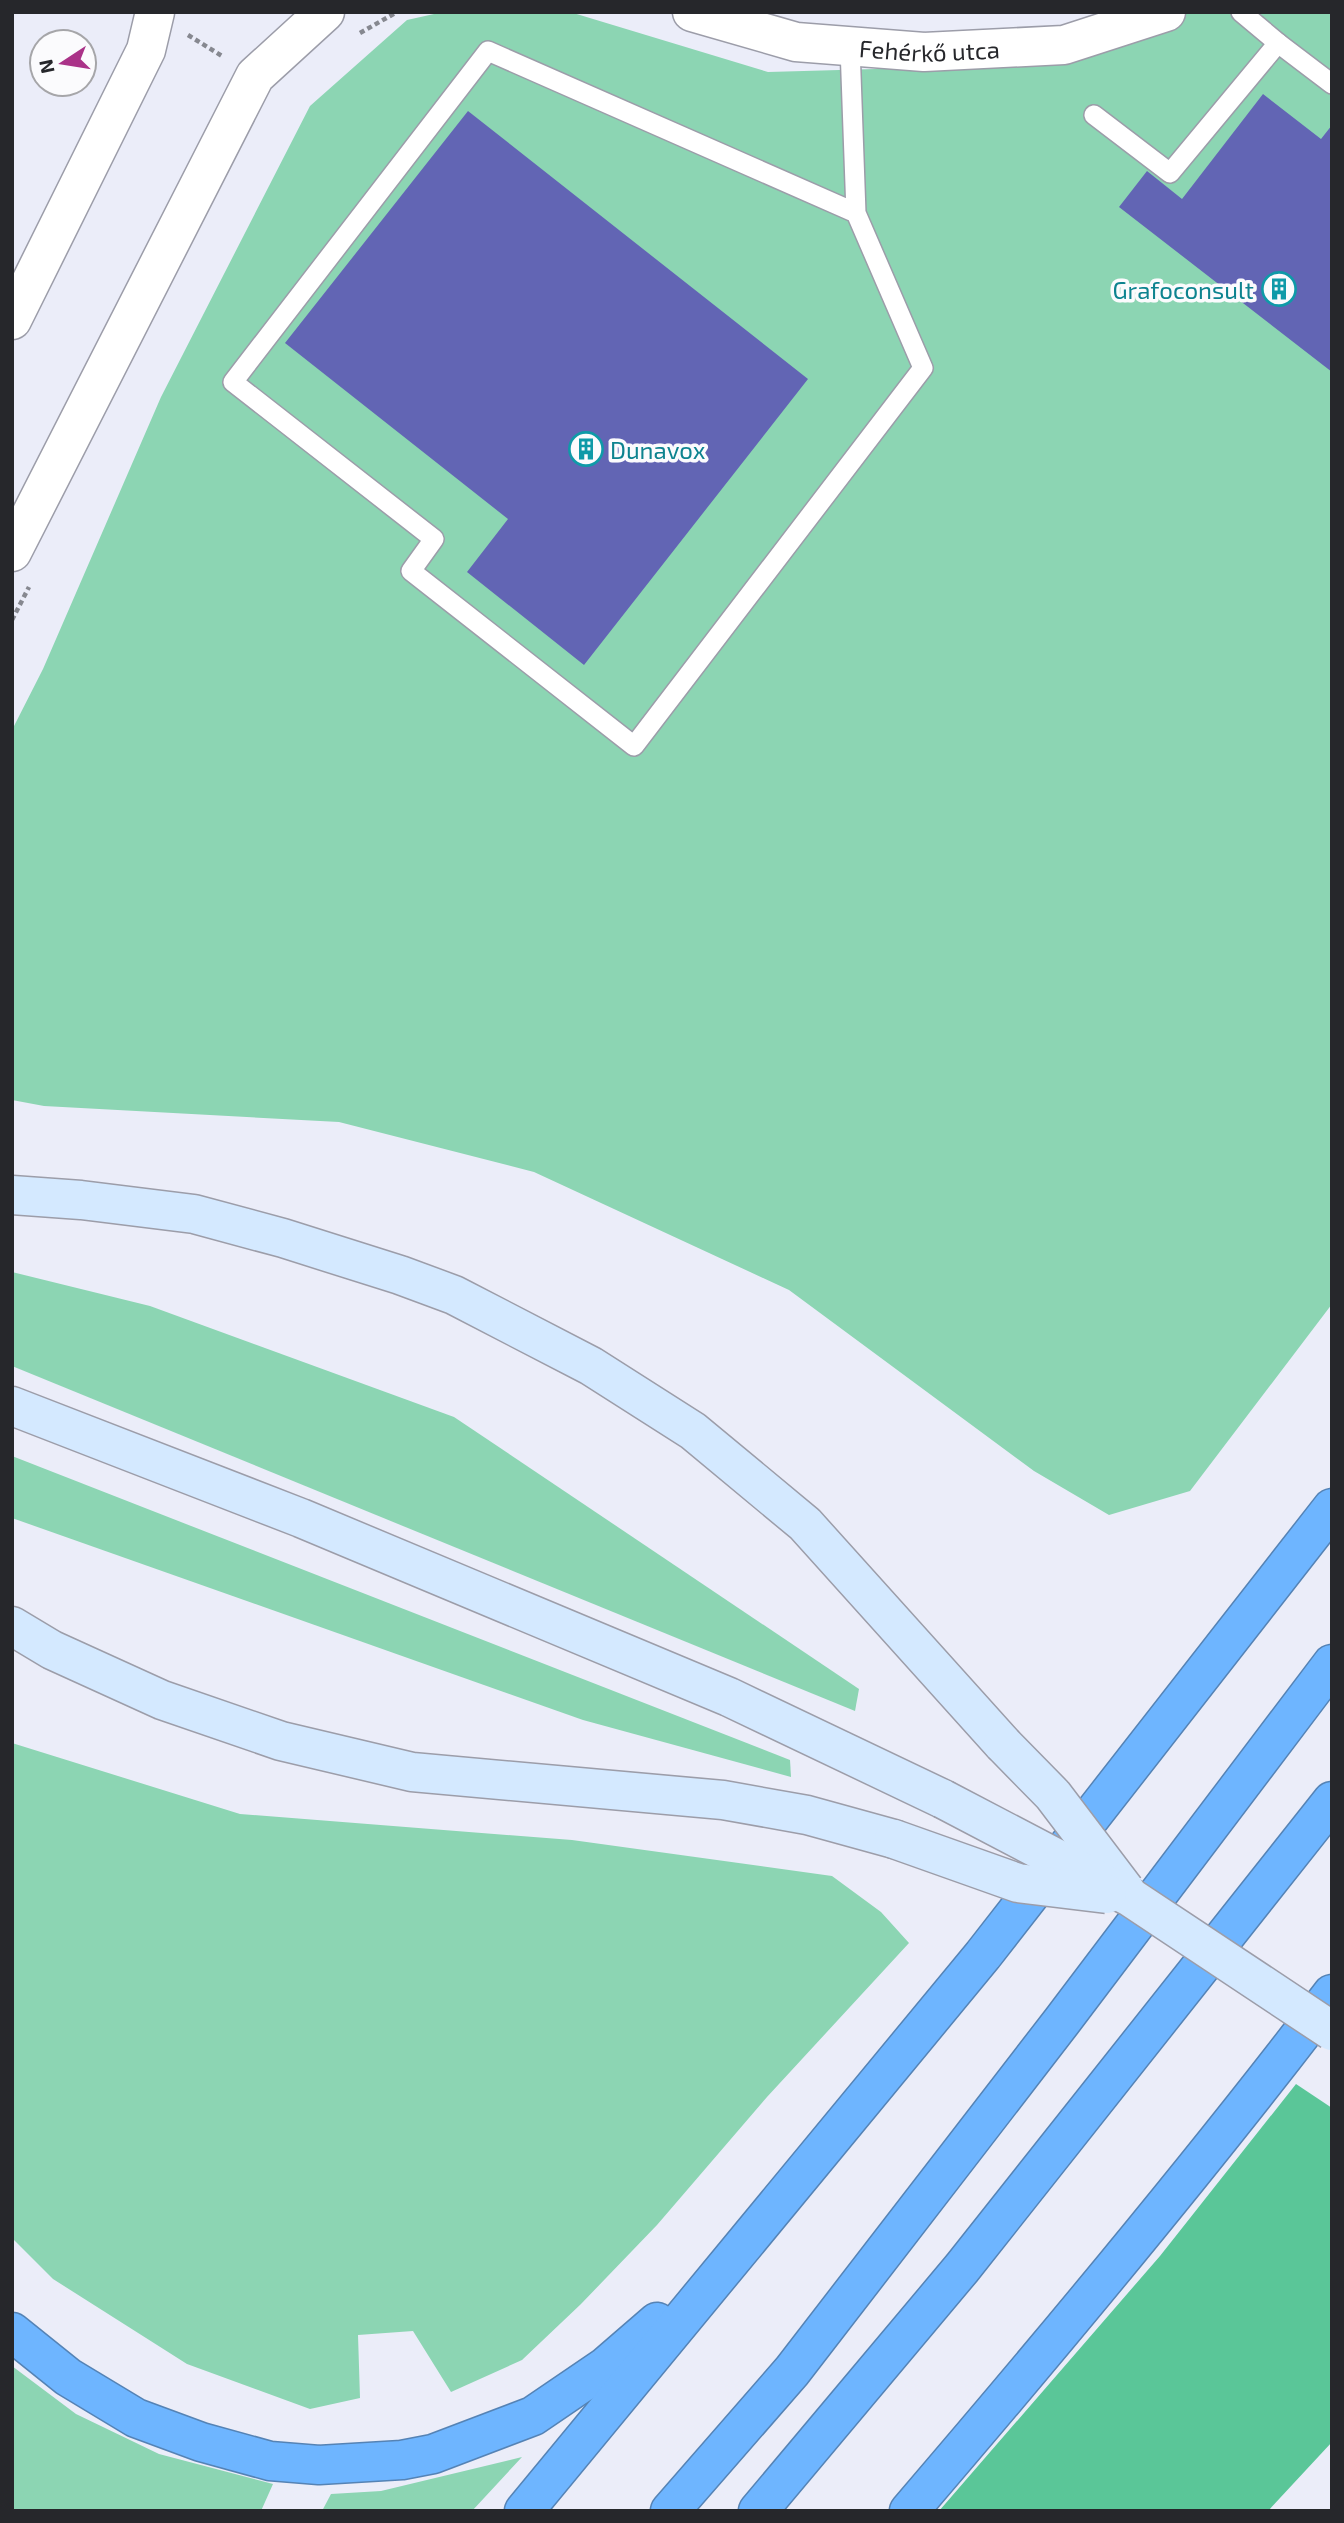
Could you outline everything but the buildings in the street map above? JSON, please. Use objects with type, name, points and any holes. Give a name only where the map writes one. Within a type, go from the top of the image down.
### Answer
[{"type":"highway","points":[[524,2511],[983,1955],[1332,1508]]},
{"type":"highway","points":[[670,2511],[792,2371],[1062,2021],[1332,1664]]},
{"type":"highway","points":[[758,2511],[962,2268],[1332,1801]]},
{"type":"highway","points":[[909,2511],[1037,2362],[1332,1994]]},
{"type":"highway","points":[[12,2332],[68,2378],[136,2418],[174,2433],[270,2461],[319,2465],[369,2463],[433,2454],[533,2416],[605,2367],[650,2327],[718,2278]]},
{"type":"main road","points":[[12,1195],[194,1214],[283,1238],[454,1295],[591,1366],[693,1431],[805,1524],[1003,1744],[1053,1795],[1130,1897]]},
{"type":"main road","points":[[12,1406],[300,1518],[729,1697],[943,1799],[1130,1897],[1332,2031]]},
{"type":"main road","points":[[12,1626],[52,1650],[162,1700],[281,1741],[412,1772],[723,1800],[807,1815],[894,1839],[1018,1883],[1130,1897]]},
{"type":"street","points":[[293,12],[301,12]]},
{"type":"street","points":[[12,552],[255,76],[325,12]]},
{"type":"street","name":"Fehérkő utca","points":[[692,12],[796,42],[924,52],[1064,45],[1166,12]]},
{"type":"street","points":[[12,320],[146,50],[155,13]]},
{"type":"lane","points":[[1241,12],[1332,84]]},
{"type":"lane","points":[[1094,115],[1170,173],[1278,43]]},
{"type":"lane","points":[[850,47],[856,213],[923,368],[634,746],[411,571],[434,539],[233,382],[488,51],[856,213]]},
{"type":"path","points":[[155,13],[255,76]]},
{"type":"green space","points":[[443,12],[570,12],[768,72],[1054,64],[1188,12],[1332,12],[1332,1304],[1190,1491],[1109,1515],[1034,1471],[789,1290],[534,1172],[339,1122],[44,1106],[12,1100],[12,730],[43,669],[161,397],[310,106],[407,20]]},
{"type":"green space","points":[[12,1272],[150,1306],[454,1417],[859,1689],[855,1711],[12,1366]]},
{"type":"green space","points":[[12,1456],[790,1760],[791,1777],[583,1720],[12,1518]]},
{"type":"green space","points":[[12,1743],[240,1814],[572,1840],[832,1876],[881,1912],[909,1943],[767,2097],[657,2225],[581,2304],[522,2360],[451,2392],[413,2331],[358,2335],[360,2398],[310,2409],[187,2364],[53,2279],[12,2238]]},
{"type":"green space","points":[[1296,2084],[1332,2108],[1332,2442],[1268,2511],[939,2511],[1160,2256]]},
{"type":"green space","points":[[12,2366],[76,2414],[159,2454],[273,2484],[261,2511],[12,2511]]},
{"type":"green space","points":[[522,2457],[472,2511],[322,2511],[331,2494],[381,2491]]},
{"type":"place","name":"Grafoconsult","points":[[1279,289]]},
{"type":"place","name":"Dunavox","points":[[586,449]]}]
